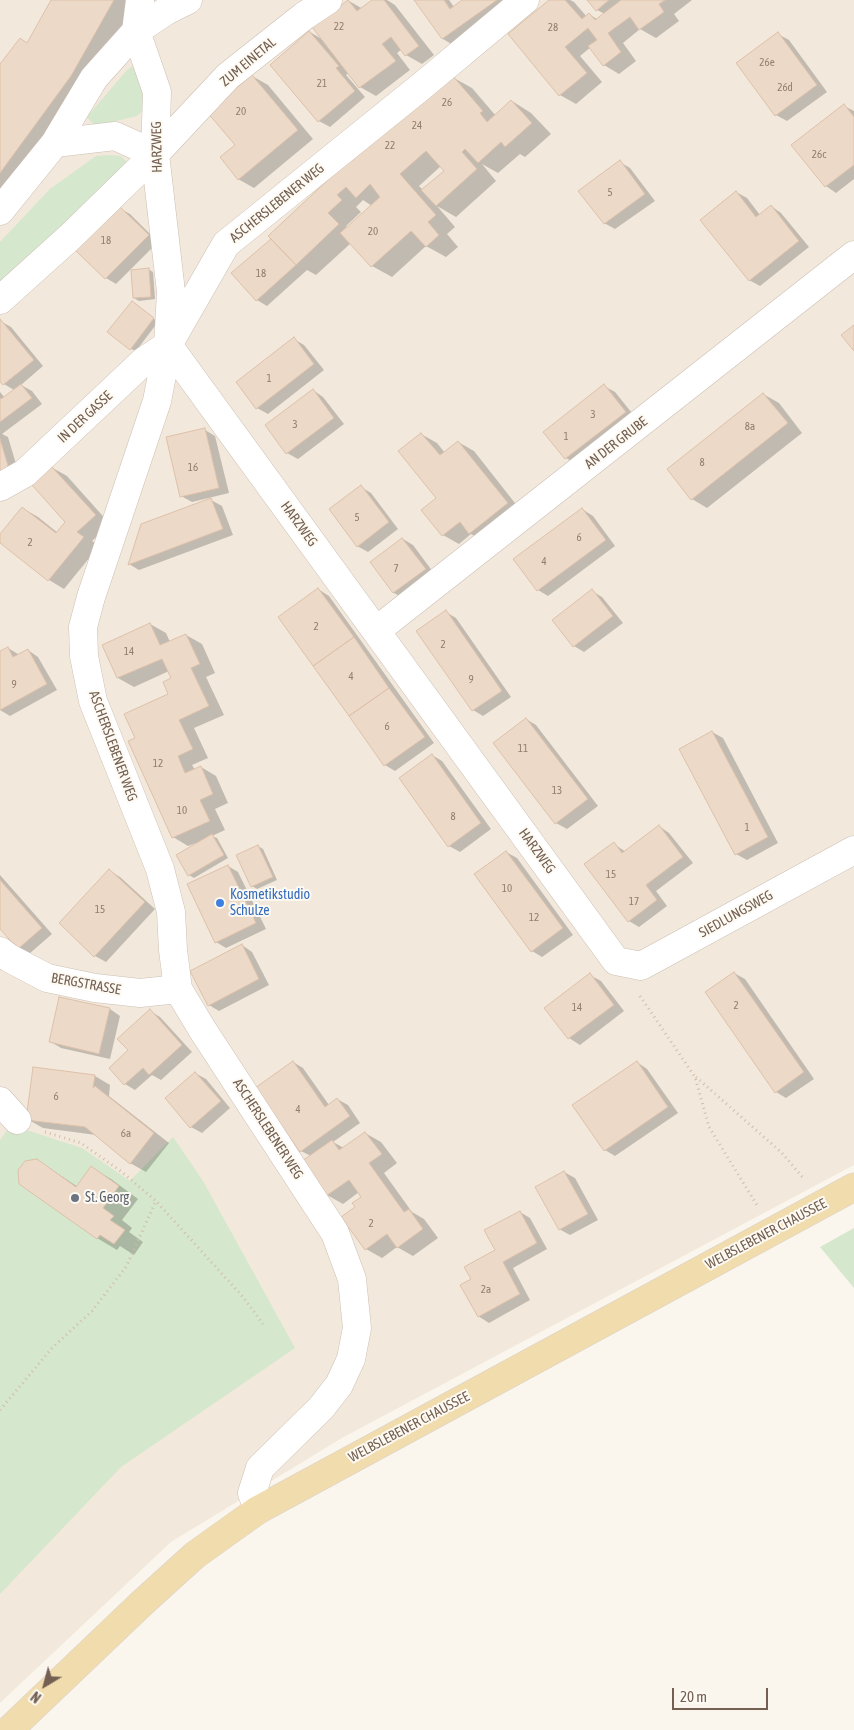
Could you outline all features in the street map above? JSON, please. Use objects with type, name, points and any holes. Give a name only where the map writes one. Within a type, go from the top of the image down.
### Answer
[{"type":"main road","name":"WELBSLEBENER CHAUSSEE","points":[[9,1730],[195,1555],[258,1510],[854,1187]]},
{"type":"street","points":[[136,31],[140,0]]},
{"type":"street","points":[[0,211],[55,143],[94,78],[136,31],[166,11],[188,0]]},
{"type":"street","name":"ZUM EINETAL","points":[[0,300],[70,237],[155,154],[228,76],[304,16],[328,0]]},
{"type":"street","name":"ASCHERSLEBENER WEG","points":[[258,1510],[252,1494],[260,1468],[321,1408],[339,1385],[351,1359],[357,1328],[352,1279],[335,1233],[178,989],[172,950],[171,912],[160,869],[93,701],[84,656],[83,627],[91,597],[157,401],[168,345],[226,244],[525,0]]},
{"type":"street","name":"HARZWEG","points":[[136,31],[157,92],[155,154],[171,292],[168,345],[616,960]]},
{"type":"street","points":[[55,143],[115,136],[155,154]]},
{"type":"street","name":"AN DER GRUBE","points":[[377,630],[854,255]]},
{"type":"street","name":"IN DER GASSE","points":[[0,487],[25,473],[144,361],[168,345]]},
{"type":"street","name":"SIEDLUNGSWEG","points":[[616,960],[641,966],[854,850]]},
{"type":"street","name":"BERGSTRASSE","points":[[3,960],[46,978],[96,988],[140,993],[178,989]]},
{"type":"path","points":[[616,960],[695,1077],[782,1153],[823,1203]]},
{"type":"path","points":[[695,1077],[709,1127],[773,1230]]},
{"type":"path","points":[[8,1110],[29,1127],[81,1143],[122,1172],[156,1201],[243,1297],[263,1324]]},
{"type":"path","points":[[0,1410],[52,1348],[92,1311],[126,1267],[156,1201]]},
{"type":"shaded area","points":[[0,0],[854,0],[854,1165],[342,1438],[171,1542],[0,1703]]},
{"type":"green space","points":[[133,66],[140,70],[144,109],[137,116],[95,126],[87,117],[127,70]]},
{"type":"green space","points":[[96,156],[121,156],[130,165],[0,288],[0,242],[50,189]]},
{"type":"green space","points":[[11,1125],[82,1148],[130,1181],[173,1137],[203,1181],[295,1348],[121,1467],[0,1594],[0,1140]]},
{"type":"green space","points":[[854,1228],[854,1288],[820,1247]]},
{"type":"building","points":[[51,0],[114,0],[71,76],[0,173],[0,64],[20,38],[27,43]]},
{"type":"building","points":[[348,0],[357,11],[372,0],[384,0],[419,46],[405,56],[391,37],[382,44],[396,61],[359,88],[312,27]]},
{"type":"building","points":[[414,0],[444,0],[450,9],[462,0],[497,0],[442,39]]},
{"type":"building","points":[[549,0],[565,0],[582,19],[589,13],[595,20],[621,0],[665,0],[659,4],[664,12],[639,30],[630,17],[608,33],[621,52],[603,66],[588,46],[597,40],[588,28],[565,47],[587,73],[559,96],[508,34]]},
{"type":"building","points":[[587,0],[609,0],[596,11]]},
{"type":"building","points":[[309,31],[339,66],[336,68],[355,91],[318,122],[270,65]]},
{"type":"building","points":[[778,32],[817,85],[775,116],[736,63]]},
{"type":"building","points":[[252,75],[298,130],[238,180],[220,157],[235,145],[207,112]]},
{"type":"building","points":[[452,75],[483,111],[480,113],[487,122],[511,100],[532,123],[505,147],[501,142],[478,163],[465,149],[462,152],[477,169],[436,206],[421,190],[444,171],[426,151],[400,174],[436,215],[428,222],[439,235],[426,247],[411,231],[371,267],[340,233],[380,197],[370,184],[356,198],[346,187],[337,195],[342,200],[328,213],[339,224],[296,265],[268,236],[347,162],[350,162],[418,102]]},
{"type":"building","points":[[844,104],[854,117],[854,165],[825,187],[791,145]]},
{"type":"building","points":[[620,160],[645,194],[604,224],[578,191]]},
{"type":"building","points":[[736,191],[756,217],[771,205],[799,241],[749,281],[700,220]]},
{"type":"building","points":[[119,206],[149,235],[105,279],[75,250]]},
{"type":"building","points":[[271,239],[296,265],[256,301],[231,273]]},
{"type":"building","points":[[149,268],[151,297],[133,298],[131,270]]},
{"type":"building","points":[[132,301],[154,318],[130,350],[107,332]]},
{"type":"building","points":[[0,319],[34,360],[3,385],[0,382]]},
{"type":"building","points":[[854,325],[854,351],[841,335]]},
{"type":"building","points":[[294,337],[314,364],[256,409],[236,382]]},
{"type":"building","points":[[21,384],[32,398],[0,422],[0,398]]},
{"type":"building","points":[[604,384],[626,412],[565,459],[543,432]]},
{"type":"building","points":[[313,389],[334,418],[286,454],[265,425]]},
{"type":"building","points":[[763,393],[788,423],[691,500],[667,469]]},
{"type":"building","points":[[205,428],[219,488],[180,497],[166,437]]},
{"type":"building","points":[[421,433],[440,455],[458,441],[508,503],[469,534],[460,522],[442,536],[421,510],[436,498],[398,451]]},
{"type":"building","points":[[0,439],[9,469],[0,471]]},
{"type":"building","points":[[51,466],[96,515],[77,532],[84,537],[48,581],[0,543],[0,534],[22,507],[56,533],[65,522],[31,484]]},
{"type":"building","points":[[361,485],[389,522],[357,547],[329,509]]},
{"type":"building","points":[[211,498],[223,529],[128,565],[141,524]]},
{"type":"building","points":[[582,508],[606,540],[537,591],[513,559]]},
{"type":"building","points":[[402,538],[426,569],[393,593],[370,562]]},
{"type":"building","points":[[318,588],[354,637],[313,666],[278,617]]},
{"type":"building","points":[[592,589],[613,616],[573,647],[552,620]]},
{"type":"building","points":[[446,610],[502,691],[472,711],[416,631]]},
{"type":"building","points":[[150,623],[160,645],[186,634],[200,664],[191,668],[209,706],[179,720],[193,749],[178,756],[185,773],[201,766],[213,794],[200,800],[210,821],[172,838],[128,741],[135,738],[124,714],[168,694],[163,682],[171,678],[162,659],[117,678],[102,645]]},
{"type":"building","points":[[354,637],[389,688],[349,716],[313,666]]},
{"type":"building","points":[[8,647],[13,657],[28,649],[47,684],[0,710],[0,651]]},
{"type":"building","points":[[389,688],[425,737],[384,766],[349,716]]},
{"type":"building","points":[[526,718],[588,799],[555,824],[493,743]]},
{"type":"building","points":[[712,731],[768,837],[735,855],[679,749]]},
{"type":"building","points":[[432,754],[481,823],[448,847],[399,778]]},
{"type":"building","points":[[659,825],[683,857],[646,885],[657,900],[628,922],[584,864],[614,842],[622,853]]},
{"type":"building","points":[[212,834],[224,855],[188,876],[176,855]]},
{"type":"building","points":[[258,845],[273,877],[251,887],[236,855]]},
{"type":"building","points":[[506,851],[563,928],[531,952],[474,874]]},
{"type":"building","points":[[228,865],[256,923],[215,943],[187,884]]},
{"type":"building","points":[[109,869],[145,902],[94,957],[59,923]]},
{"type":"building","points":[[0,880],[42,928],[18,949],[0,929]]},
{"type":"building","points":[[242,944],[259,979],[208,1006],[190,971]]},
{"type":"building","points":[[734,972],[804,1072],[775,1093],[705,992]]},
{"type":"building","points":[[590,973],[614,1005],[568,1039],[544,1008]]},
{"type":"building","points":[[59,997],[110,1008],[99,1054],[49,1042]]},
{"type":"building","points":[[150,1009],[182,1045],[149,1075],[143,1068],[124,1085],[109,1068],[128,1050],[117,1039]]},
{"type":"building","points":[[293,1061],[325,1107],[337,1098],[350,1116],[300,1152],[255,1088]]},
{"type":"building","points":[[637,1061],[668,1107],[604,1151],[572,1105]]},
{"type":"building","points":[[33,1067],[95,1075],[93,1088],[95,1086],[154,1133],[130,1164],[85,1127],[26,1120]]},
{"type":"building","points":[[195,1072],[221,1101],[190,1128],[165,1098]]},
{"type":"building","points":[[365,1132],[382,1154],[369,1163],[404,1212],[409,1209],[423,1229],[397,1248],[387,1234],[365,1250],[341,1217],[355,1207],[352,1203],[361,1197],[349,1180],[326,1196],[302,1161],[332,1140],[339,1150]]},
{"type":"building","name":"St. Georg","points":[[37,1159],[76,1187],[91,1166],[119,1186],[103,1208],[114,1216],[110,1220],[125,1230],[114,1244],[100,1235],[97,1239],[19,1184],[18,1170],[25,1161]]},
{"type":"building","points":[[564,1171],[588,1214],[559,1230],[535,1187]]},
{"type":"building","points":[[520,1211],[537,1243],[503,1262],[520,1294],[478,1317],[460,1285],[471,1279],[464,1267],[495,1250],[484,1230]]},
{"type":"place","name":"Kosmetikstudio Schulze","points":[[220,903]]},
{"type":"place","name":"St. Georg","points":[[75,1198]]}]
